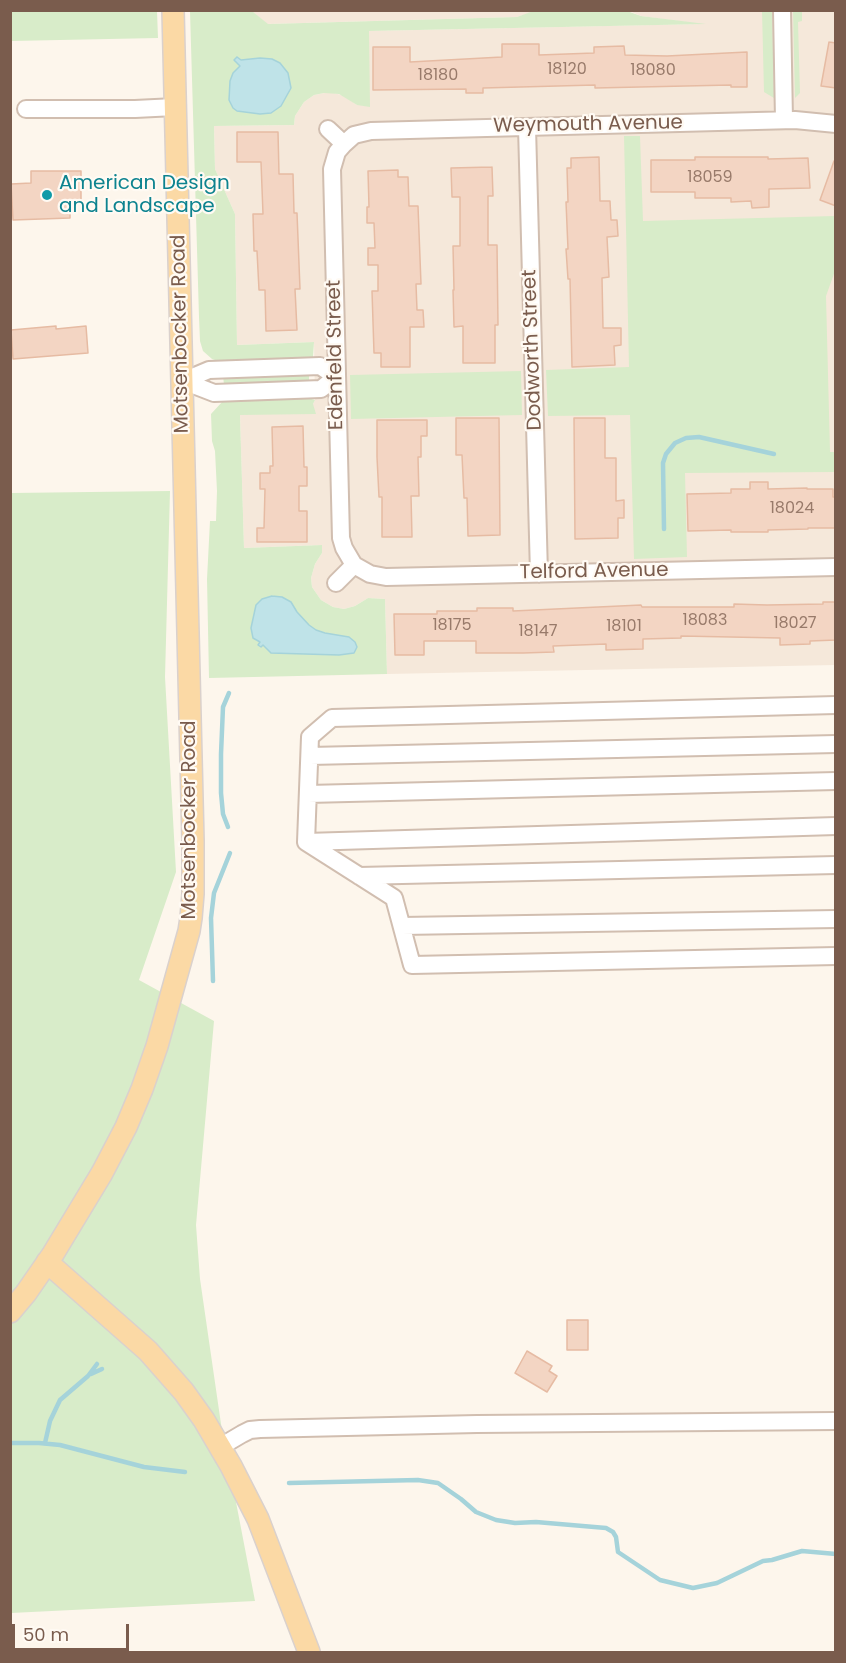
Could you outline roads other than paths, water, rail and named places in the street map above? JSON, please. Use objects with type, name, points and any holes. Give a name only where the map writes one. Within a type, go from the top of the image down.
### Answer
[{"type":"main road","name":"Motsenbocker Road","points":[[10,1312],[47,1262],[118,1143],[157,1046],[191,918],[194,861],[173,10]]},
{"type":"main road","points":[[47,1262],[137,1340],[193,1405],[220,1447],[258,1519],[309,1653]]},
{"type":"street","points":[[782,10],[784,120]]},
{"type":"street","points":[[26,109],[176,107]]},
{"type":"street","name":"Weymouth Avenue","points":[[344,144],[354,135],[370,131],[784,120],[836,124]]},
{"type":"street","name":"Dodworth Street","points":[[527,127],[539,574]]},
{"type":"street","points":[[328,129],[344,144]]},
{"type":"street","name":"Edenfeld Street","points":[[344,144],[337,152],[332,169],[336,377],[341,538],[354,565]]},
{"type":"street","points":[[320,366],[336,377],[321,389],[214,393],[183,381],[209,370],[320,366]]},
{"type":"street","points":[[336,583],[354,565]]},
{"type":"street","name":"Telford Avenue","points":[[354,565],[370,574],[386,577],[836,567]]},
{"type":"street","points":[[306,842],[310,737],[332,718],[836,705]]},
{"type":"street","points":[[310,756],[836,744]]},
{"type":"street","points":[[308,794],[836,781]]},
{"type":"street","points":[[306,842],[836,826]]},
{"type":"street","points":[[306,842],[394,898],[412,965],[836,956]]},
{"type":"street","points":[[359,876],[836,865]]},
{"type":"street","points":[[402,926],[836,919]]},
{"type":"street","points":[[220,1447],[250,1430],[260,1429],[836,1420]]},
{"type":"water","points":[[237,57],[241,60],[272,59],[280,63],[288,73],[291,88],[281,106],[271,113],[260,114],[237,111],[233,108],[229,100],[230,81],[233,73],[240,66],[234,60]]},
{"type":"water","points":[[272,596],[282,597],[291,602],[297,612],[316,630],[349,637],[357,647],[354,653],[339,655],[271,653],[263,645],[261,647],[258,645],[260,642],[253,638],[251,628],[256,605],[262,599]]},
{"type":"waterway","points":[[664,529],[663,463],[666,454],[675,443],[686,438],[699,437],[774,454]]},
{"type":"waterway","points":[[228,827],[223,814],[221,754],[223,707],[229,693]]},
{"type":"waterway","points":[[213,981],[211,918],[214,893],[230,853]]},
{"type":"waterway","points":[[45,1443],[50,1421],[60,1400],[88,1376],[97,1364]]},
{"type":"waterway","points":[[91,1374],[102,1369]]},
{"type":"waterway","points":[[10,1443],[60,1445],[144,1467],[185,1472]]},
{"type":"waterway","points":[[289,1483],[418,1480],[438,1483],[476,1512],[496,1520],[606,1528],[616,1537],[618,1552],[660,1580],[693,1588],[717,1583],[763,1561],[802,1551],[836,1554]]},
{"type":"place","name":"American Design and Landscape","points":[[47,195]]}]
